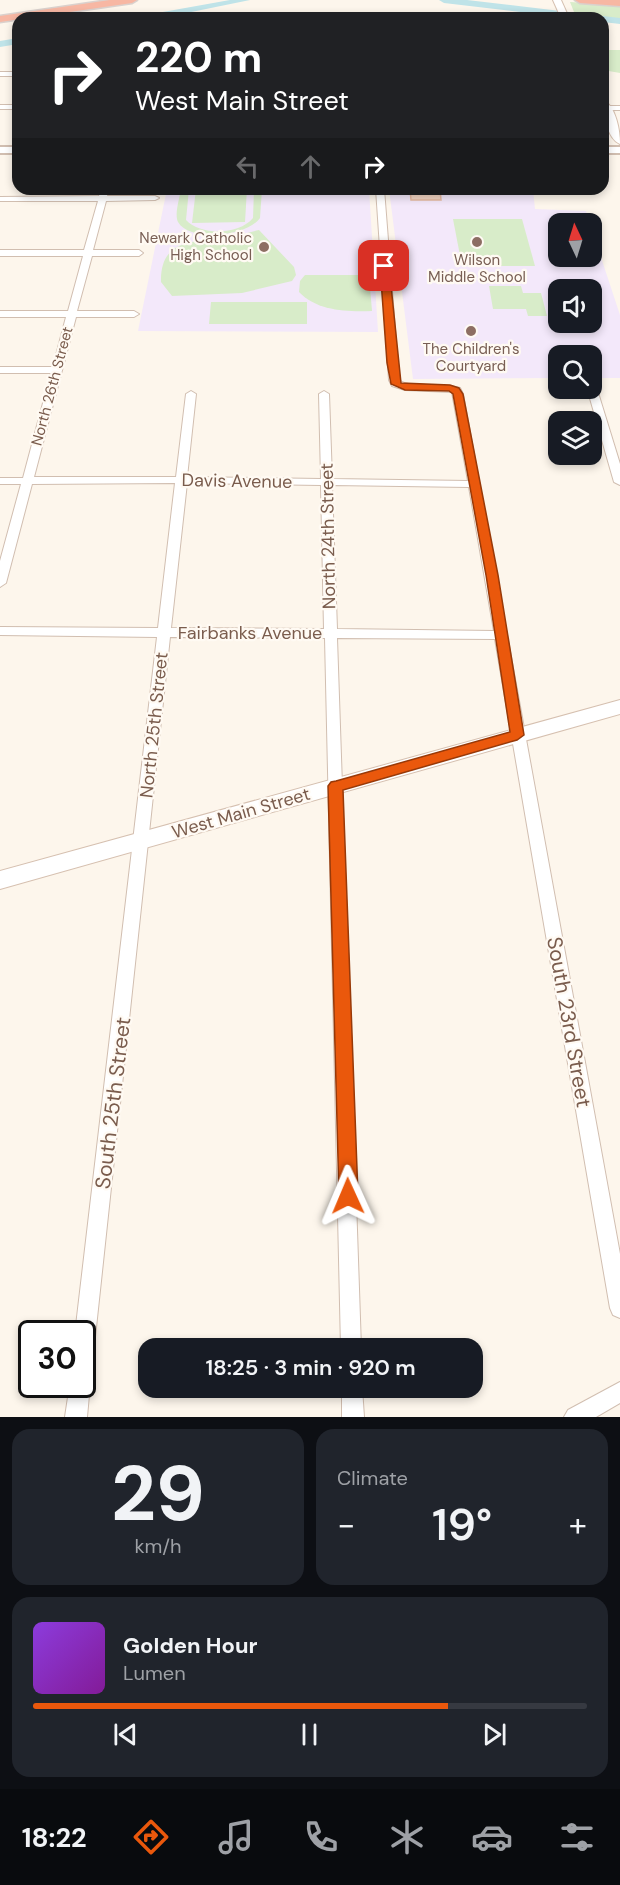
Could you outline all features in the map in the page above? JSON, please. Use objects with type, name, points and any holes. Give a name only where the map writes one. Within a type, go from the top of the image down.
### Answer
[{"type":"highway","points":[[31,12],[107,0]]},
{"type":"highway","points":[[39,12],[132,0]]},
{"type":"highway","points":[[580,0],[620,3]]},
{"type":"main road","points":[[609,117],[620,141]]},
{"type":"main road","name":"West Main Street","points":[[0,880],[620,707]]},
{"type":"street","points":[[0,199],[83,195]]},
{"type":"street","name":"North 26th Street","points":[[0,583],[104,195]]},
{"type":"street","points":[[116,195],[154,198]]},
{"type":"street","name":"South 23rd Street","points":[[380,195],[388,320],[396,384],[405,387],[450,388],[456,390],[458,394],[492,575],[517,735],[620,1308]]},
{"type":"street","points":[[0,253],[139,253]]},
{"type":"street","points":[[0,314],[134,314]]},
{"type":"street","points":[[0,370],[56,370]]},
{"type":"street","name":"North 25th Street","points":[[141,841],[191,394]]},
{"type":"street","name":"North 24th Street","points":[[324,394],[351,1338]]},
{"type":"street","points":[[595,399],[620,483]]},
{"type":"street","name":"Davis Avenue","points":[[0,481],[181,480],[474,484]]},
{"type":"street","name":"Fairbanks Avenue","points":[[0,632],[500,635]]},
{"type":"street","name":"South 25th Street","points":[[87,1320],[141,841]]},
{"type":"street","points":[[575,1417],[620,1392]]},
{"type":"street","points":[[76,1417],[78,1398]]},
{"type":"street","points":[[352,1398],[353,1417]]},
{"type":"shaded area","name":"Newark Catholic High School","points":[[166,195],[369,195],[378,332],[138,331]]},
{"type":"shaded area","points":[[390,195],[534,195],[535,209],[586,211],[587,213],[548,213],[548,267],[602,267],[602,260],[620,315],[620,378],[602,378],[602,345],[548,345],[548,378],[413,379]]},
{"type":"green space","points":[[570,2],[620,5],[620,20],[609,18],[609,12],[574,12]]},
{"type":"green space","points":[[609,50],[620,50],[620,73],[609,71]]},
{"type":"green space","points":[[180,195],[188,195],[186,220],[201,229],[230,230],[247,224],[253,218],[254,195],[262,195],[260,218],[254,224],[232,233],[206,235],[184,229],[178,222],[177,210]]},
{"type":"green space","points":[[195,195],[247,195],[245,222],[192,223]]},
{"type":"green space","points":[[453,219],[522,219],[535,266],[462,266]]},
{"type":"green space","points":[[259,230],[294,267],[296,275],[292,281],[242,293],[172,296],[161,282],[166,258],[179,246]]},
{"type":"green space","points":[[305,275],[369,275],[372,311],[333,309],[314,303],[299,292],[300,281]]},
{"type":"green space","points":[[489,286],[521,286],[523,293],[541,293],[547,316],[528,316],[526,309],[493,309]]},
{"type":"green space","points":[[211,302],[307,302],[307,324],[209,324]]},
{"type":"building","points":[[411,195],[441,195],[441,200],[411,200]]},
{"type":"waterway","points":[[179,12],[245,0]]},
{"type":"waterway","points":[[444,0],[544,12]]},
{"type":"waterway","points":[[609,20],[620,21]]},
{"type":"waterway","points":[[0,44],[12,42]]},
{"type":"place","name":"Wilson Middle School","points":[[477,242]]},
{"type":"place","name":"Newark Catholic High School","points":[[264,247]]},
{"type":"place","name":"The Children's Courtyard","points":[[471,331]]},
{"type":"route","points":[[348,1196],[336,786],[517,735],[492,575],[458,394],[456,390],[450,388],[405,387],[396,384],[392,363],[384,266]]}]
